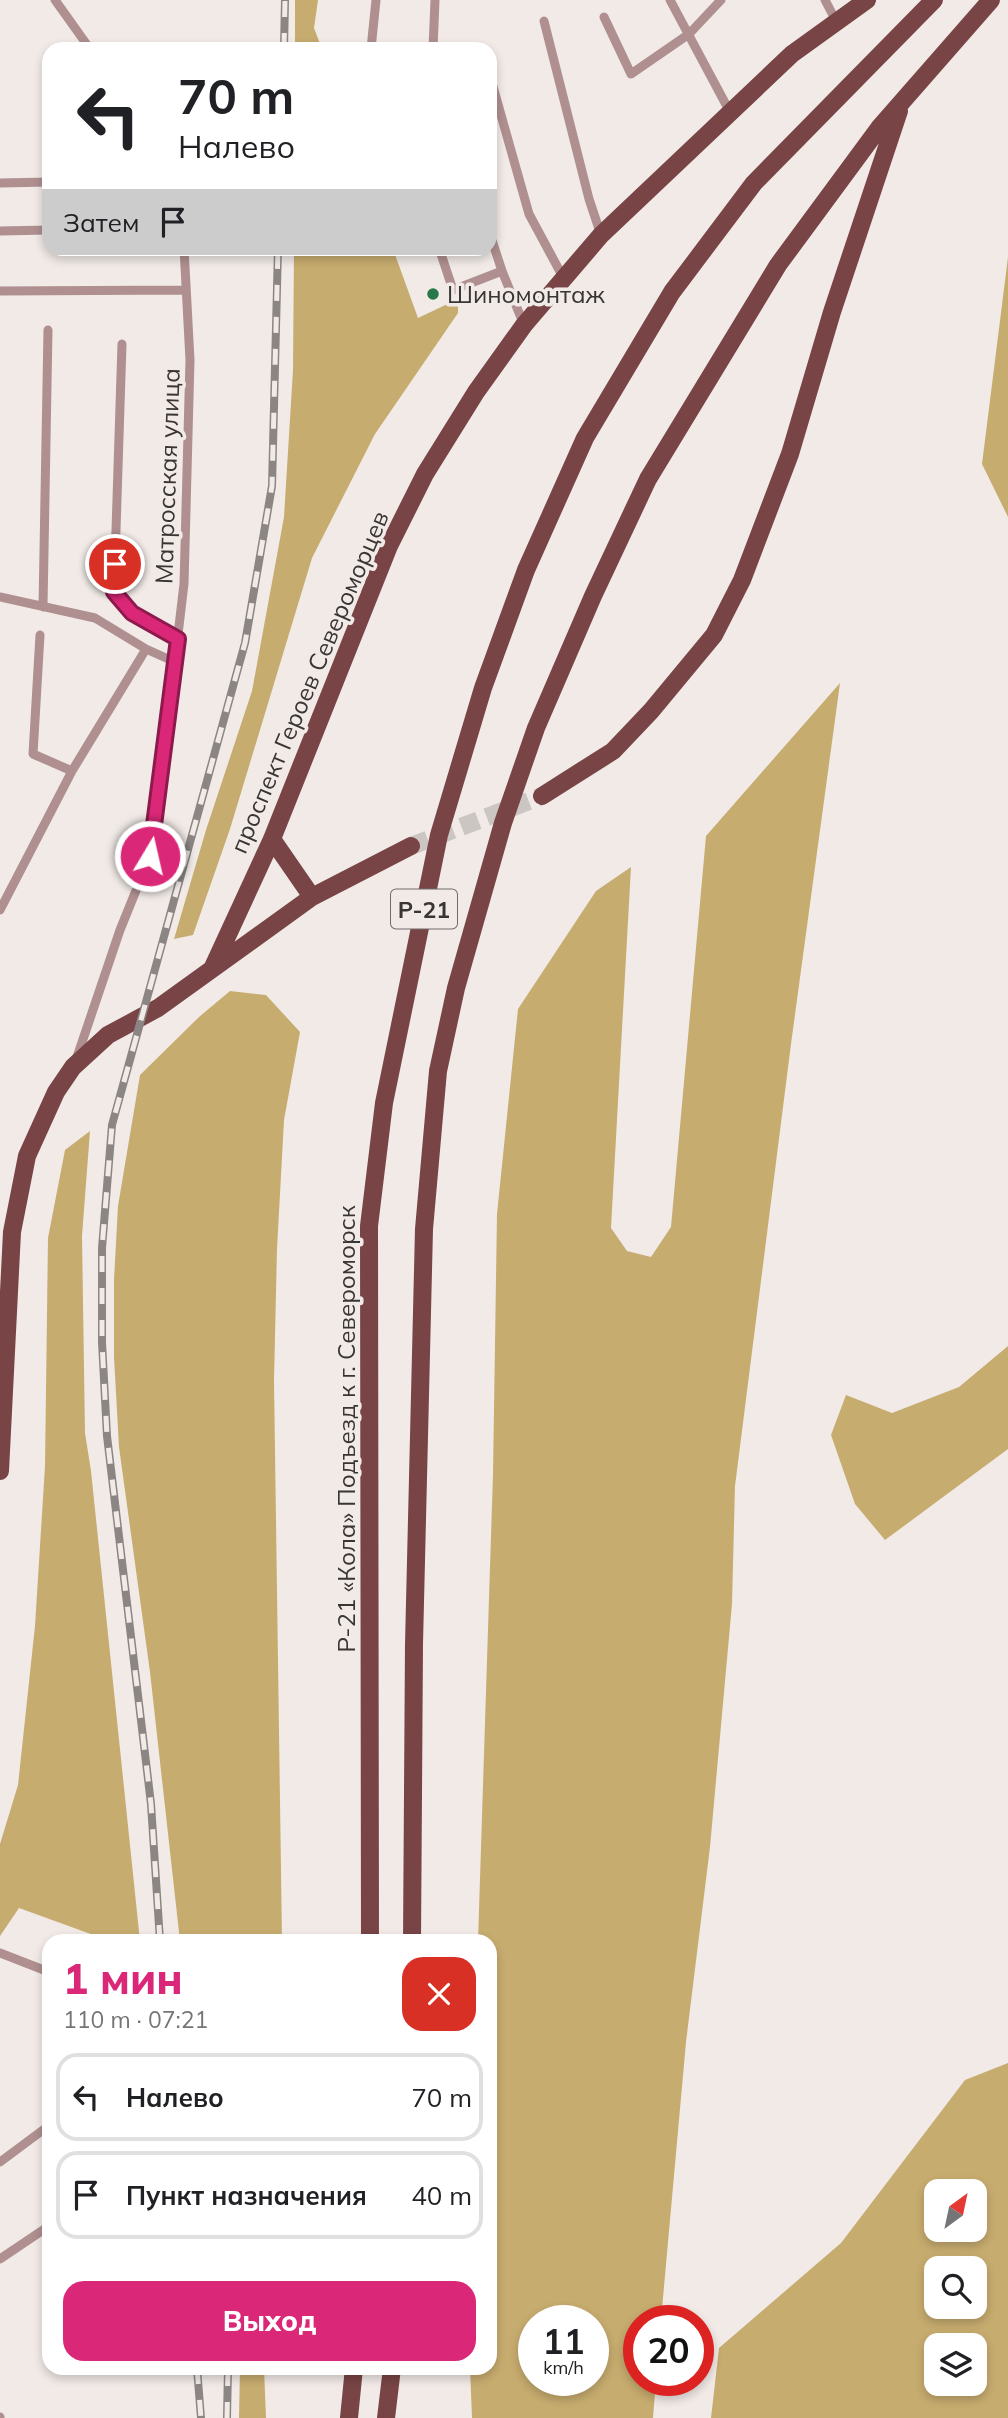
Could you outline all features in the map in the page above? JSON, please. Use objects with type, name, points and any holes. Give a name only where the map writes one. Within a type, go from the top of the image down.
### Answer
[{"type":"main road","name":"проспект Героев Североморцев","points":[[0,1471],[12,1232],[27,1156],[56,1092],[74,1067],[108,1035],[158,1008],[213,967],[272,839],[389,546],[425,474],[476,392],[524,325],[601,235],[792,54],[867,0]]},
{"type":"main road","name":"Р-21 «Кола» Подъезд к г. Североморск","points":[[370,1934],[369,1226],[384,1103],[439,835],[483,688],[526,570],[585,438],[672,292],[754,183],[934,0]]},
{"type":"main road","name":"Р-21","points":[[412,1934],[414,1644],[424,1229],[438,1071],[456,988],[503,823],[536,728],[593,596],[648,479],[778,265],[879,128],[991,0]]},
{"type":"main road","points":[[542,796],[613,751],[651,711],[714,635],[742,580],[790,454],[832,312],[902,102]]},
{"type":"main road","points":[[272,839],[312,897]]},
{"type":"main road","points":[[213,967],[312,897],[411,846]]},
{"type":"main road","points":[[349,2418],[353,2375]]},
{"type":"main road","points":[[386,2418],[391,2375]]},
{"type":"lane","points":[[55,0],[85,42]]},
{"type":"lane","points":[[372,42],[376,0]]},
{"type":"lane","points":[[433,42],[435,0]]},
{"type":"lane","points":[[670,0],[730,113]]},
{"type":"lane","points":[[604,17],[631,74],[689,34],[721,0]]},
{"type":"lane","points":[[825,0],[836,21]]},
{"type":"lane","points":[[544,21],[589,199],[601,235]]},
{"type":"lane","points":[[497,101],[529,214],[564,279]]},
{"type":"lane","points":[[0,183],[42,182]]},
{"type":"lane","points":[[0,230],[42,230]]},
{"type":"lane","name":"Матросская улица","points":[[74,1067],[120,930],[150,856],[184,584],[190,360],[184,256]]},
{"type":"lane","points":[[442,256],[453,290],[502,271]]},
{"type":"lane","points":[[497,256],[524,325]]},
{"type":"lane","points":[[0,291],[186,290]]},
{"type":"lane","points":[[43,607],[48,330]]},
{"type":"lane","points":[[122,344],[114,592],[132,613],[178,639]]},
{"type":"lane","points":[[0,597],[95,618],[146,649],[175,662]]},
{"type":"lane","points":[[40,635],[33,754],[72,771]]},
{"type":"lane","points":[[0,910],[72,771],[146,649]]},
{"type":"lane","points":[[0,1953],[42,1969]]},
{"type":"lane","points":[[0,2162],[42,2131]]},
{"type":"lane","points":[[0,2259],[42,2231]]},
{"type":"shaded area","points":[[295,0],[318,0],[314,28],[319,42],[295,42]]},
{"type":"shaded area","points":[[294,256],[396,256],[418,318],[458,299],[458,313],[375,434],[312,558],[230,829],[193,935],[174,939],[206,830],[252,691],[284,517],[293,370]]},
{"type":"shaded area","points":[[1008,257],[1008,517],[982,464]]},
{"type":"shaded area","points":[[840,683],[735,1486],[732,1604],[710,1847],[686,2042],[662,2305],[623,2305],[623,2396],[655,2396],[653,2418],[472,2418],[470,2375],[497,2375],[497,1934],[478,1934],[493,1474],[497,1214],[518,1009],[596,891],[631,867],[611,1228],[627,1251],[651,1257],[671,1227],[706,836]]},
{"type":"shaded area","points":[[230,991],[266,995],[300,1032],[284,1120],[274,1381],[282,1934],[179,1934],[150,1672],[119,1447],[114,1357],[118,1206],[140,1075],[199,1017]]},
{"type":"shaded area","points":[[90,1131],[82,1236],[85,1433],[139,1934],[91,1934],[19,1908],[0,1936],[0,1844],[18,1785],[35,1626],[45,1466],[48,1238],[65,1150]]},
{"type":"shaded area","points":[[1008,1346],[1008,1449],[885,1540],[855,1504],[831,1435],[846,1395],[892,1413],[959,1387]]},
{"type":"shaded area","points":[[1008,2063],[1008,2418],[711,2418],[719,2348],[841,2243],[965,2080]]},
{"type":"shaded area","points":[[240,2375],[264,2375],[266,2418],[239,2418]]},
{"type":"tunnel","points":[[411,846],[542,796]]},
{"type":"railway","points":[[284,42],[285,0]]},
{"type":"railway","points":[[160,1934],[151,1804],[107,1436],[102,1342],[102,1248],[112,1125],[245,643],[272,486],[278,256]]},
{"type":"railway","points":[[198,2375],[201,2418]]},
{"type":"railway","points":[[227,2418],[228,2375]]},
{"type":"place","name":"Шиномонтаж","points":[[433,294]]},
{"type":"route","points":[[115,564],[114,592],[132,613],[178,639],[150,856]]}]
